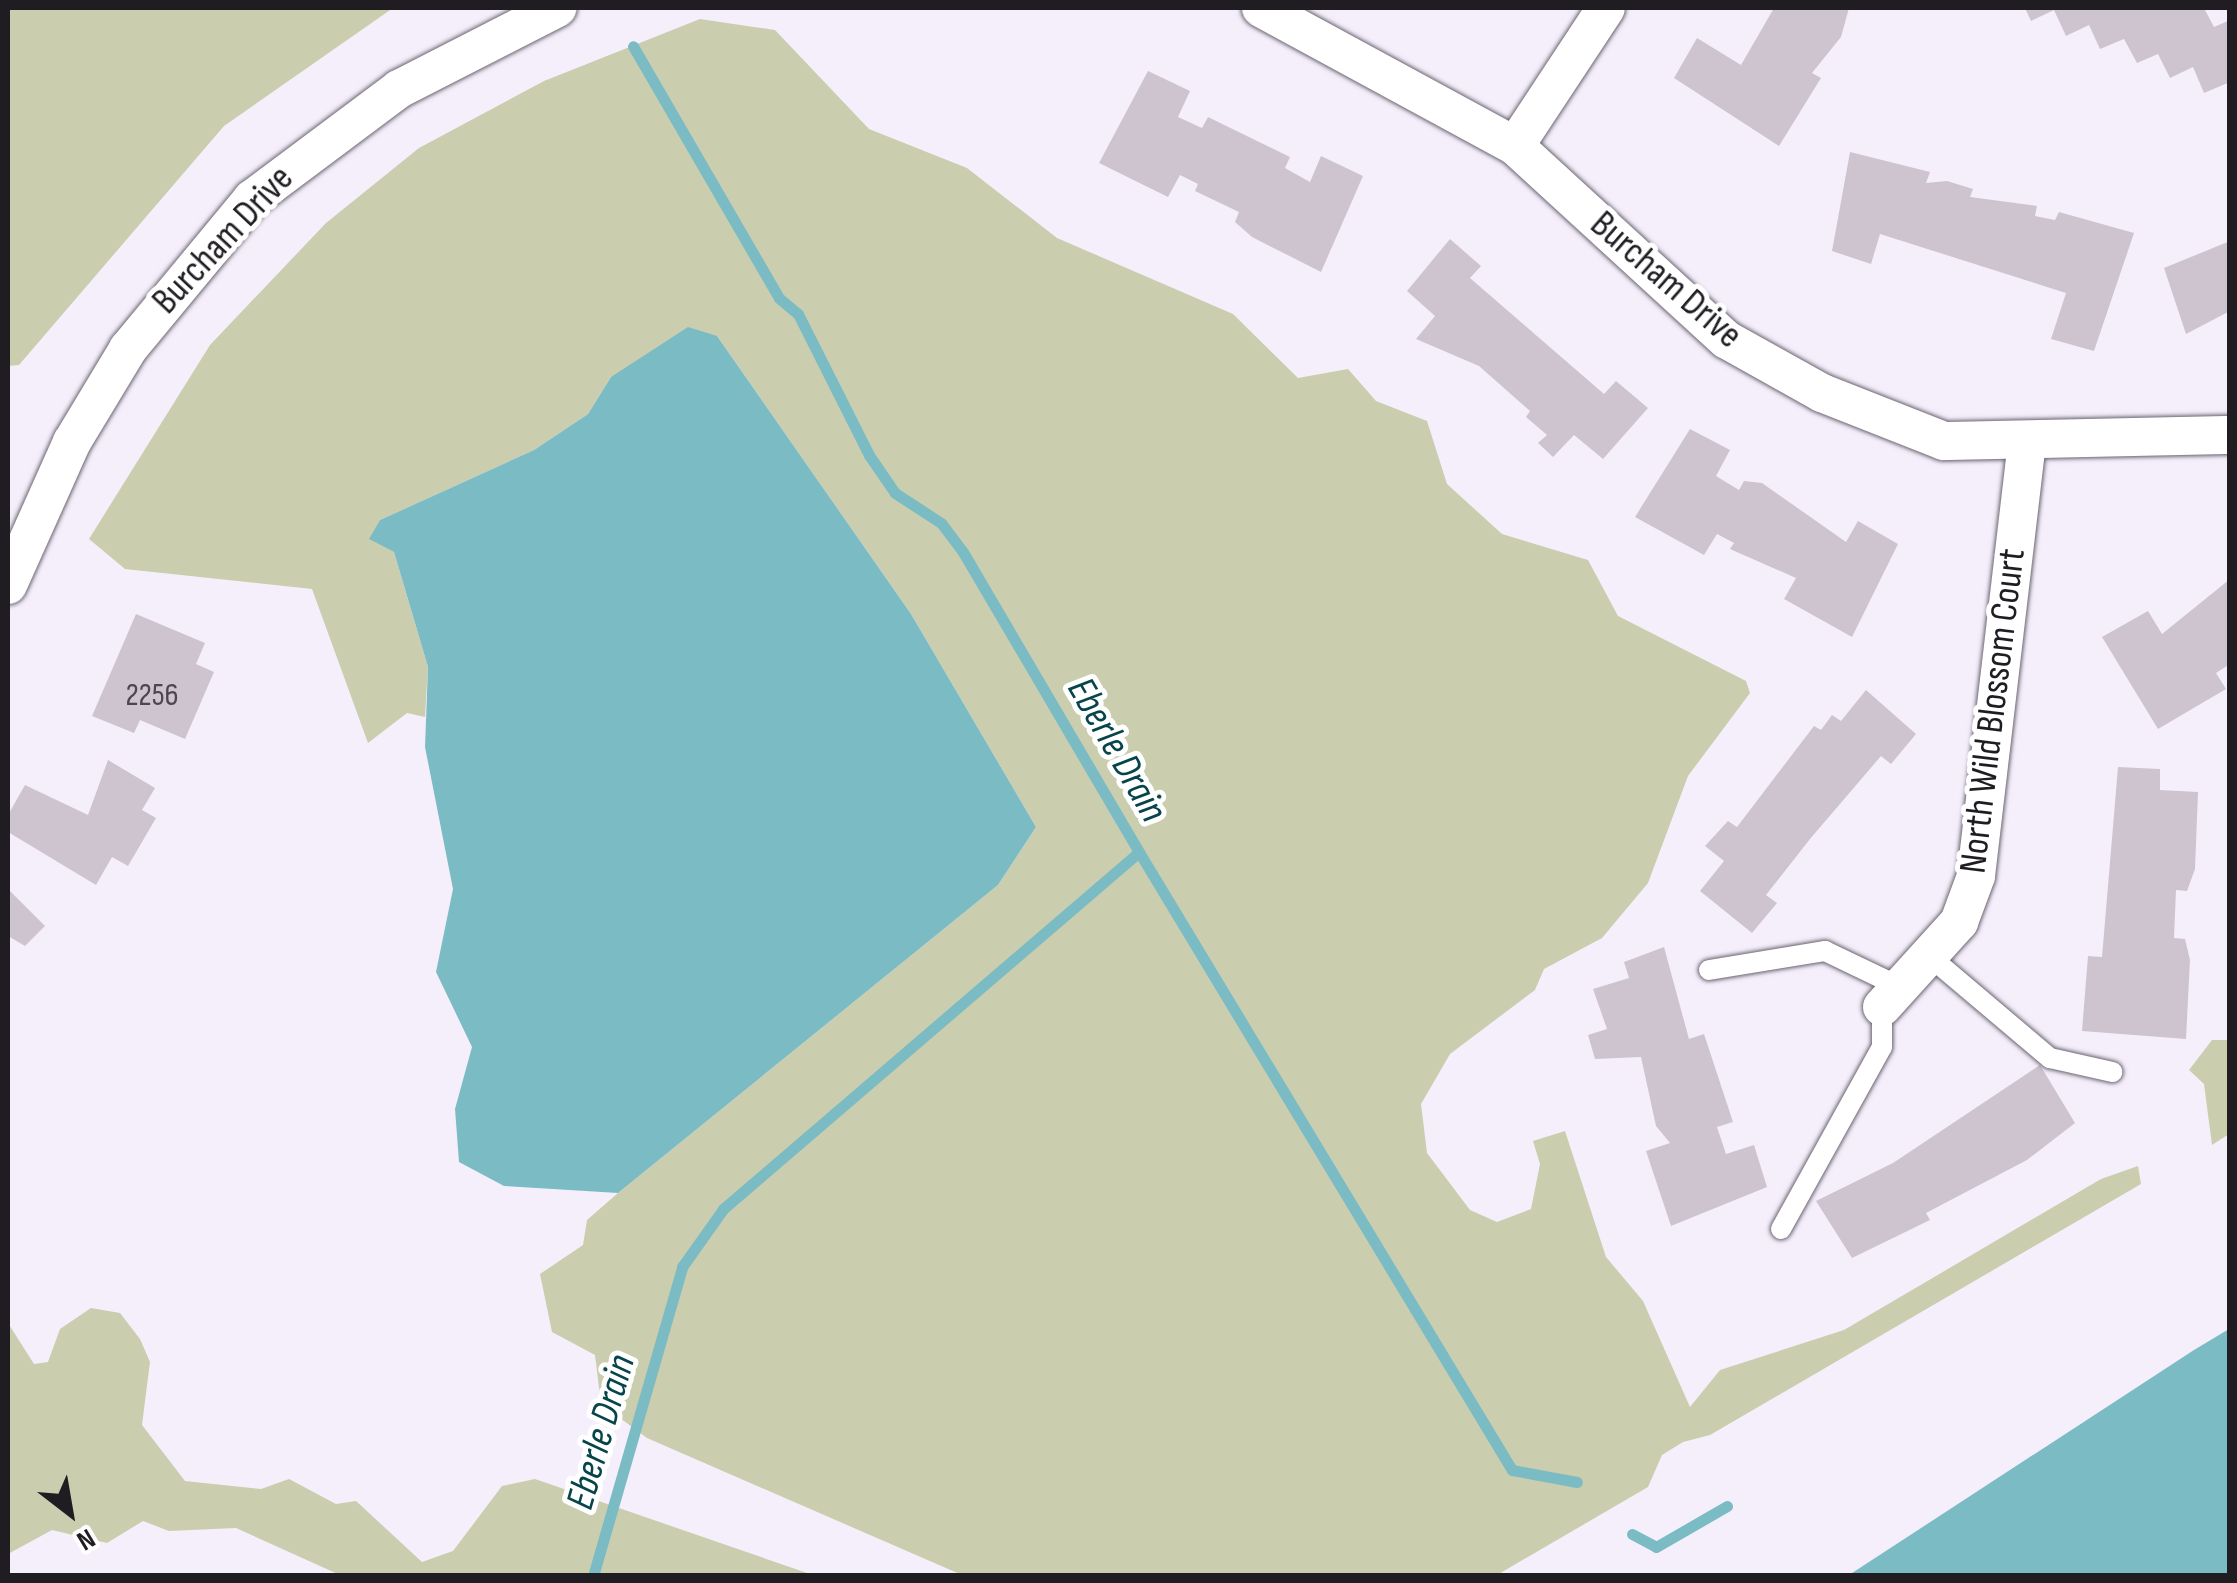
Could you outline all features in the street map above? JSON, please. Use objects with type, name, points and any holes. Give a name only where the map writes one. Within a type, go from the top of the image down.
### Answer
[{"type":"street","name":"Burcham Drive","points":[[8,585],[118,364],[252,199],[399,88],[557,8]]},
{"type":"street","name":"Burcham Drive","points":[[1261,8],[1515,146],[1727,340],[1822,393],[1944,441],[2027,445],[2230,435]]},
{"type":"street","points":[[1515,146],[1606,8]]},
{"type":"street","name":"North Wild Blossom Court","points":[[1891,997],[1959,922],[1976,876],[2027,445]]},
{"type":"lane","points":[[1708,970],[1825,951],[1891,997],[1882,1047],[1781,1229]]},
{"type":"lane","points":[[1928,955],[2050,1058],[2112,1072]]},
{"type":"green space","points":[[8,8],[393,8],[224,126],[19,365],[8,366]]},
{"type":"green space","points":[[700,19],[775,30],[869,129],[967,168],[1057,238],[1233,314],[1298,378],[1348,369],[1376,401],[1427,421],[1447,484],[1502,534],[1588,560],[1618,616],[1746,681],[1750,693],[1688,776],[1648,883],[1602,938],[1544,969],[1535,990],[1450,1054],[1421,1104],[1427,1153],[1470,1210],[1497,1222],[1531,1209],[1540,1164],[1533,1141],[1565,1131],[1606,1257],[1643,1301],[1690,1407],[1720,1370],[1844,1330],[2101,1179],[2138,1166],[2141,1184],[1710,1435],[1683,1442],[1662,1455],[1648,1487],[1497,1575],[962,1575],[647,1438],[601,1404],[595,1355],[552,1332],[540,1274],[583,1245],[587,1220],[618,1193],[998,885],[1036,827],[911,614],[717,336],[611,377],[588,414],[534,450],[380,520],[370,539],[394,552],[428,667],[425,717],[407,713],[368,743],[312,589],[125,569],[89,539],[210,345],[326,223],[419,148],[544,81]]},
{"type":"green space","points":[[2212,1040],[2230,1040],[2229,1134],[2212,1145],[2204,1084],[2189,1070]]},
{"type":"green space","points":[[91,1308],[120,1313],[140,1339],[150,1362],[142,1425],[185,1481],[261,1489],[289,1479],[336,1504],[356,1501],[422,1562],[453,1551],[502,1486],[535,1479],[813,1575],[340,1575],[236,1528],[169,1531],[143,1521],[107,1543],[52,1530],[8,1554],[8,1323],[34,1364],[48,1362],[60,1329]]},
{"type":"water","points":[[688,327],[717,336],[911,614],[1036,827],[998,885],[618,1193],[504,1186],[459,1162],[455,1109],[472,1047],[436,972],[453,889],[425,747],[428,667],[394,552],[369,539],[380,520],[534,450],[588,414],[611,377]]},
{"type":"water","points":[[2229,1329],[2229,1575],[1849,1575],[2194,1350]]},
{"type":"building","points":[[1774,8],[1849,8],[1841,37],[1812,73],[1821,78],[1779,146],[1674,78],[1697,38],[1741,65]]},
{"type":"building","points":[[2025,8],[2204,8],[2214,27],[2230,20],[2230,82],[2204,93],[2193,67],[2170,78],[2158,54],[2137,63],[2124,39],[2100,49],[2089,25],[2066,36],[2054,10],[2031,21]]},
{"type":"building","points":[[1148,71],[1190,91],[1178,117],[1202,128],[1208,117],[1290,157],[1285,168],[1310,182],[1321,156],[1363,176],[1321,272],[1252,237],[1235,222],[1239,212],[1195,191],[1198,184],[1180,175],[1168,197],[1099,163]]},
{"type":"building","points":[[1850,152],[1930,172],[1926,183],[1947,181],[1973,189],[1970,197],[2037,206],[2035,216],[2055,220],[2059,212],[2134,233],[2094,351],[2051,339],[2066,293],[1880,234],[1871,264],[1832,251]]},
{"type":"building","points":[[1450,239],[1481,266],[1470,278],[1604,394],[1616,381],[1648,408],[1603,459],[1574,435],[1553,457],[1538,443],[1547,435],[1526,417],[1530,411],[1479,366],[1416,339],[1435,316],[1407,291]]},
{"type":"building","points":[[2230,241],[2230,311],[2186,334],[2164,268]]},
{"type":"building","points":[[1690,429],[1730,450],[1716,476],[1739,490],[1744,481],[1762,483],[1846,542],[1858,521],[1898,544],[1852,637],[1784,599],[1796,578],[1730,549],[1734,543],[1717,534],[1704,555],[1635,517]]},
{"type":"building","points":[[2230,579],[2230,664],[2216,673],[2226,689],[2158,729],[2102,637],[2148,611],[2162,634]]},
{"type":"building","points":[[136,614],[205,643],[196,664],[214,672],[185,739],[140,720],[134,733],[92,716]]},
{"type":"building","points":[[1866,690],[1916,734],[1891,764],[1881,756],[1810,839],[1766,895],[1777,903],[1752,933],[1700,891],[1724,861],[1705,846],[1728,821],[1737,827],[1814,726],[1821,730],[1832,715],[1841,721]]},
{"type":"building","points":[[108,760],[155,788],[142,810],[156,818],[128,866],[112,857],[96,885],[8,832],[8,815],[25,785],[88,815]]},
{"type":"building","points":[[2118,767],[2160,769],[2160,790],[2198,792],[2195,869],[2187,891],[2176,890],[2174,938],[2185,939],[2190,960],[2186,1039],[2082,1031],[2088,956],[2102,957]]},
{"type":"building","points":[[8,889],[45,926],[25,946],[8,936]]},
{"type":"building","points":[[1664,947],[1689,1039],[1704,1034],[1733,1122],[1717,1127],[1726,1154],[1754,1145],[1767,1187],[1671,1226],[1646,1151],[1670,1143],[1656,1126],[1641,1057],[1595,1059],[1588,1035],[1607,1029],[1593,989],[1629,978],[1624,962]]},
{"type":"building","points":[[2040,1065],[2075,1123],[2027,1160],[1926,1213],[1930,1220],[1852,1258],[1816,1201],[1893,1163]]},
{"type":"waterway","name":"Eberle Drain","points":[[593,1576],[682,1267],[723,1209],[1139,852],[963,552],[941,523],[895,493],[869,455],[798,314],[779,298],[633,46]]},
{"type":"waterway","points":[[1139,852],[1512,1470],[1577,1482]]},
{"type":"waterway","points":[[1632,1534],[1656,1547],[1727,1506]]}]
